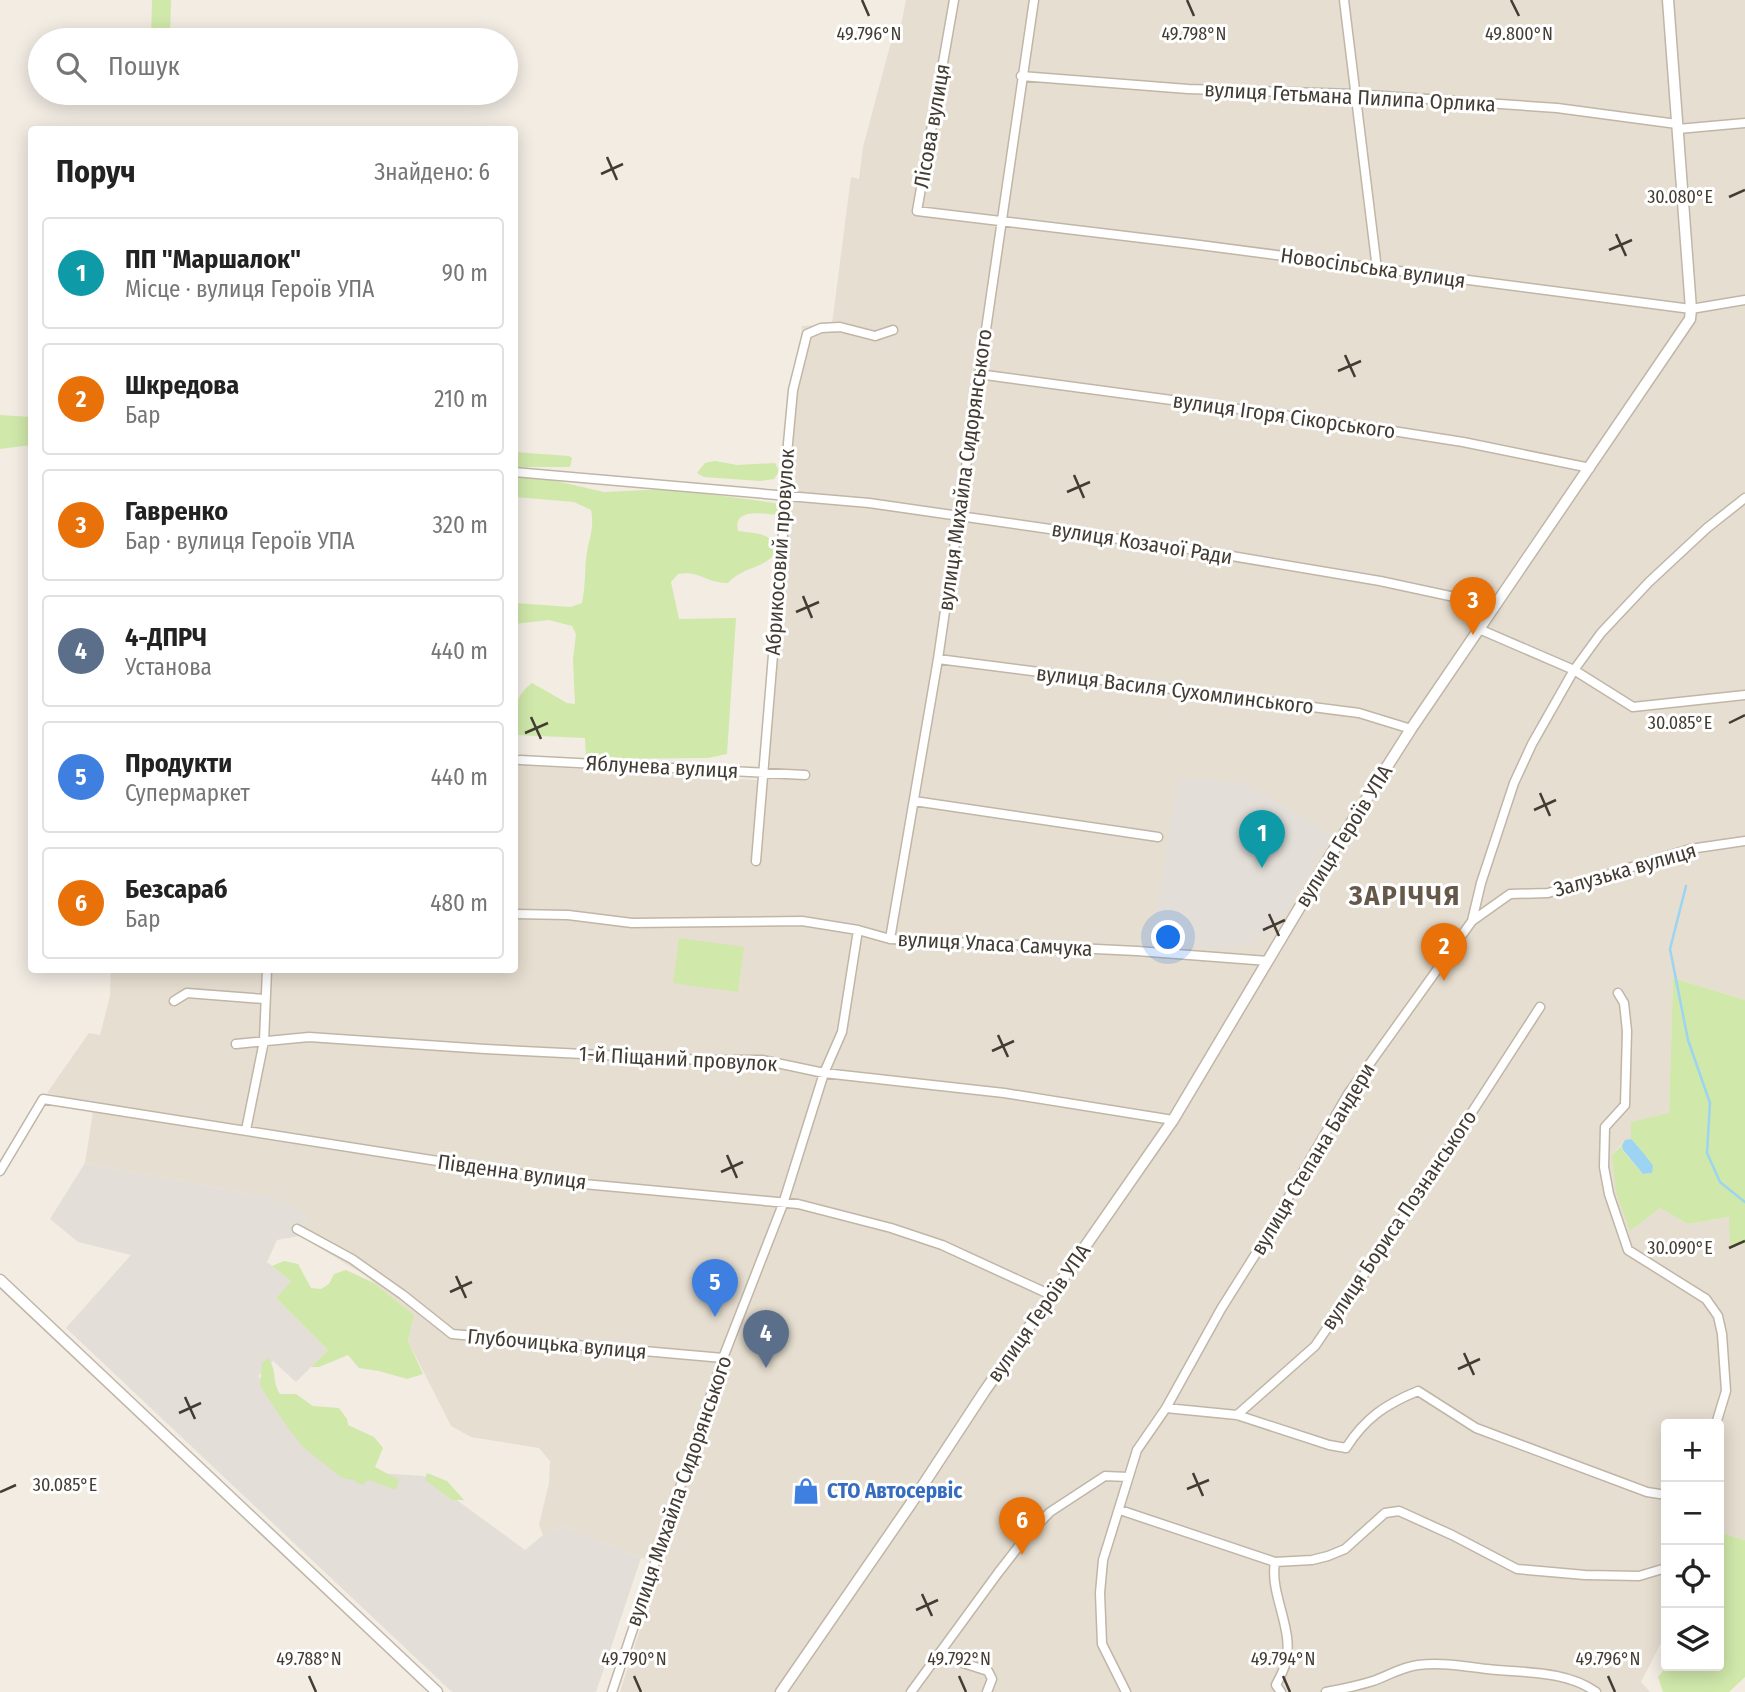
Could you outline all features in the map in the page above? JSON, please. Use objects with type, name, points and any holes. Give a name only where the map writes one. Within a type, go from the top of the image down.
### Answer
[{"type":"street","name":"Лісова вулиця","points":[[954,0],[917,211],[1000,222]]},
{"type":"street","name":"вулиця Михайла Сидорянського","points":[[890,939],[938,659],[1034,0]]},
{"type":"street","points":[[1344,0],[1377,269]]},
{"type":"street","name":"вулиця Героїв УПА","points":[[781,1692],[1172,1120],[1332,853],[1411,729],[1687,324],[1691,309],[1668,0]]},
{"type":"street","name":"вулиця Гетьмана Пилипа Орлика","points":[[1021,76],[1188,89],[1355,93],[1557,108],[1678,127],[1745,122]]},
{"type":"street","name":"Новосільська вулиця","points":[[1000,222],[1192,244],[1691,309],[1745,300]]},
{"type":"street","name":"Абрикосовий провулок","points":[[756,861],[793,390],[807,334],[821,327],[840,327],[876,337],[893,330]]},
{"type":"street","name":"вулиця Ігоря Сікорського","points":[[978,374],[1348,424],[1463,442],[1590,468]]},
{"type":"street","name":"вулиця Козачої Ради","points":[[518,472],[869,503],[1196,550],[1473,601],[1480,605],[1488,617]]},
{"type":"street","name":"вулиця Степана Бандери","points":[[1126,1692],[1102,1644],[1100,1623],[1103,1560],[1137,1450],[1167,1408],[1221,1309],[1348,1094],[1472,921],[1481,883],[1514,783],[1532,744],[1574,670],[1601,633],[1649,582],[1707,528],[1745,498]]},
{"type":"street","points":[[1479,629],[1574,670],[1633,707],[1745,695]]},
{"type":"street","name":"вулиця Василя Сухомлинського","points":[[938,659],[1359,713],[1411,729]]},
{"type":"street","name":"Яблунева вулиця","points":[[520,761],[805,775]]},
{"type":"street","points":[[914,801],[1158,837]]},
{"type":"street","name":"Залузька вулиця","points":[[1472,921],[1510,894],[1548,893],[1690,849],[1745,841]]},
{"type":"street","name":"вулиця Уласа Самчука","points":[[518,915],[568,915],[632,923],[802,921],[858,930],[890,939],[1138,951],[1268,961]]},
{"type":"street","name":"вулиця Михайла Сидорянського","points":[[612,1692],[723,1358],[783,1204],[824,1073],[842,1032],[858,930]]},
{"type":"street","points":[[246,1130],[264,1041],[267,973]]},
{"type":"street","points":[[174,1001],[187,993],[264,999]]},
{"type":"street","points":[[1618,993],[1624,1003],[1627,1031],[1625,1105],[1605,1127],[1604,1167],[1609,1194],[1628,1250],[1706,1299],[1718,1316],[1726,1391],[1718,1419]]},
{"type":"street","name":"вулиця Бориса Познанського","points":[[1237,1415],[1315,1346],[1423,1188],[1540,1007]]},
{"type":"street","name":"1-й Піщаний провулок","points":[[236,1044],[309,1037],[485,1049],[703,1060],[762,1060],[824,1073],[1004,1093],[1172,1120]]},
{"type":"street","name":"Південна вулиця","points":[[0,1171],[43,1099],[584,1184],[798,1204],[891,1228],[942,1245],[1051,1295]]},
{"type":"street","name":"Глубочицька вулиця","points":[[297,1229],[352,1259],[403,1294],[452,1334],[723,1358]]},
{"type":"street","points":[[0,1280],[438,1692]]},
{"type":"street","points":[[1167,1408],[1237,1415],[1346,1448],[1354,1435],[1391,1402],[1418,1391],[1476,1428],[1647,1492],[1661,1494]]},
{"type":"street","points":[[911,1692],[1026,1537],[1050,1512],[1105,1476],[1129,1477]]},
{"type":"street","points":[[1120,1510],[1275,1562],[1312,1560],[1328,1556],[1345,1549],[1385,1513],[1399,1511],[1517,1569],[1639,1576],[1661,1569]]},
{"type":"street","points":[[1275,1562],[1273,1575],[1286,1641],[1286,1662],[1276,1685],[1281,1692]]},
{"type":"street","points":[[938,1655],[988,1671],[992,1679],[987,1692]]},
{"type":"street","points":[[1326,1692],[1374,1680],[1419,1664],[1457,1664],[1535,1673],[1569,1679],[1595,1692]]},
{"type":"shaded area","points":[[906,0],[1745,0],[1745,1000],[1673,978],[1669,1114],[1631,1122],[1631,1139],[1625,1140],[1612,1155],[1631,1230],[1660,1208],[1688,1224],[1730,1217],[1730,1245],[1745,1244],[1745,1540],[1724,1534],[1724,1419],[1661,1419],[1661,1643],[1641,1682],[1650,1692],[620,1692],[662,1560],[641,1558],[563,1526],[543,1535],[539,1525],[549,1483],[550,1461],[539,1448],[471,1437],[451,1426],[408,1341],[414,1315],[363,1274],[300,1236],[307,1215],[277,1199],[85,1163],[94,1105],[47,1093],[89,1033],[100,1035],[110,996],[111,973],[518,973],[518,765],[758,780],[787,505],[802,326],[832,324],[851,177],[859,179],[863,147],[894,31],[901,25]]},
{"type":"shaded area","points":[[1177,779],[1240,781],[1331,836],[1292,902],[1268,933],[1253,942],[1220,948],[1151,944]]},
{"type":"shaded area","points":[[85,1163],[278,1199],[307,1215],[300,1236],[277,1240],[267,1262],[291,1281],[276,1298],[328,1350],[296,1382],[273,1361],[258,1376],[346,1471],[424,1476],[525,1550],[543,1535],[563,1526],[641,1558],[596,1692],[452,1692],[66,1328],[131,1255],[78,1242],[50,1219]]},
{"type":"green space","points":[[152,0],[171,0],[170,28],[151,28]]},
{"type":"green space","points":[[0,415],[28,417],[28,445],[0,449]]},
{"type":"green space","points":[[518,452],[569,456],[572,458],[570,467],[518,467]]},
{"type":"green space","points":[[715,461],[737,465],[775,463],[779,471],[774,479],[760,481],[704,477],[697,473],[705,463]]},
{"type":"green space","points":[[518,476],[539,477],[604,492],[669,489],[775,503],[782,509],[779,515],[745,515],[737,523],[738,531],[763,535],[772,541],[775,554],[763,563],[728,583],[685,573],[678,574],[671,582],[679,619],[736,618],[727,754],[708,758],[586,759],[585,738],[518,735],[518,700],[532,683],[567,703],[575,704],[573,659],[576,634],[572,626],[549,620],[518,624],[518,603],[571,607],[582,603],[591,535],[591,510],[574,502],[518,497]]},
{"type":"green space","points":[[679,938],[744,947],[738,992],[673,983]]},
{"type":"green space","points":[[1673,978],[1745,1000],[1745,1244],[1730,1245],[1729,1217],[1688,1224],[1660,1208],[1630,1231],[1616,1192],[1612,1155],[1622,1145],[1623,1151],[1643,1174],[1652,1173],[1643,1154],[1631,1139],[1631,1122],[1669,1113]]},
{"type":"green space","points":[[284,1261],[298,1264],[311,1288],[321,1289],[329,1284],[334,1274],[346,1270],[374,1283],[414,1315],[408,1341],[423,1374],[407,1379],[359,1368],[348,1355],[319,1367],[311,1367],[328,1350],[276,1298],[291,1281],[272,1266]]},
{"type":"green space","points":[[268,1358],[280,1394],[296,1394],[313,1406],[339,1408],[348,1425],[374,1437],[383,1448],[375,1467],[399,1480],[396,1490],[369,1480],[362,1485],[342,1478],[303,1447],[260,1386],[262,1363]]},
{"type":"green space","points":[[427,1473],[447,1481],[464,1500],[452,1500],[425,1480]]},
{"type":"green space","points":[[1724,1534],[1745,1540],[1745,1677],[1729,1692],[1663,1692],[1658,1677],[1663,1671],[1724,1671]]},
{"type":"water","points":[[1631,1139],[1653,1166],[1652,1173],[1643,1174],[1623,1150],[1625,1140]]},
{"type":"waterway","points":[[1686,886],[1670,949],[1688,1040],[1710,1103],[1707,1153],[1720,1182],[1745,1202]]},
{"type":"place","name":"Гавренко","points":[[1473,635]]},
{"type":"place","name":"ПП \"Маршалок\"","points":[[1262,868]]},
{"type":"place","name":"Шкредова","points":[[1444,981]]},
{"type":"place","name":"Продукти","points":[[715,1317]]},
{"type":"place","name":"4-ДПРЧ","points":[[766,1368]]},
{"type":"place","name":"СТО Автосервіс","points":[[806,1491]]},
{"type":"place","name":"Безсараб","points":[[1022,1555]]},
{"type":"district","name":"ЗАРІЧЧЯ","points":[[1405,895]]}]
